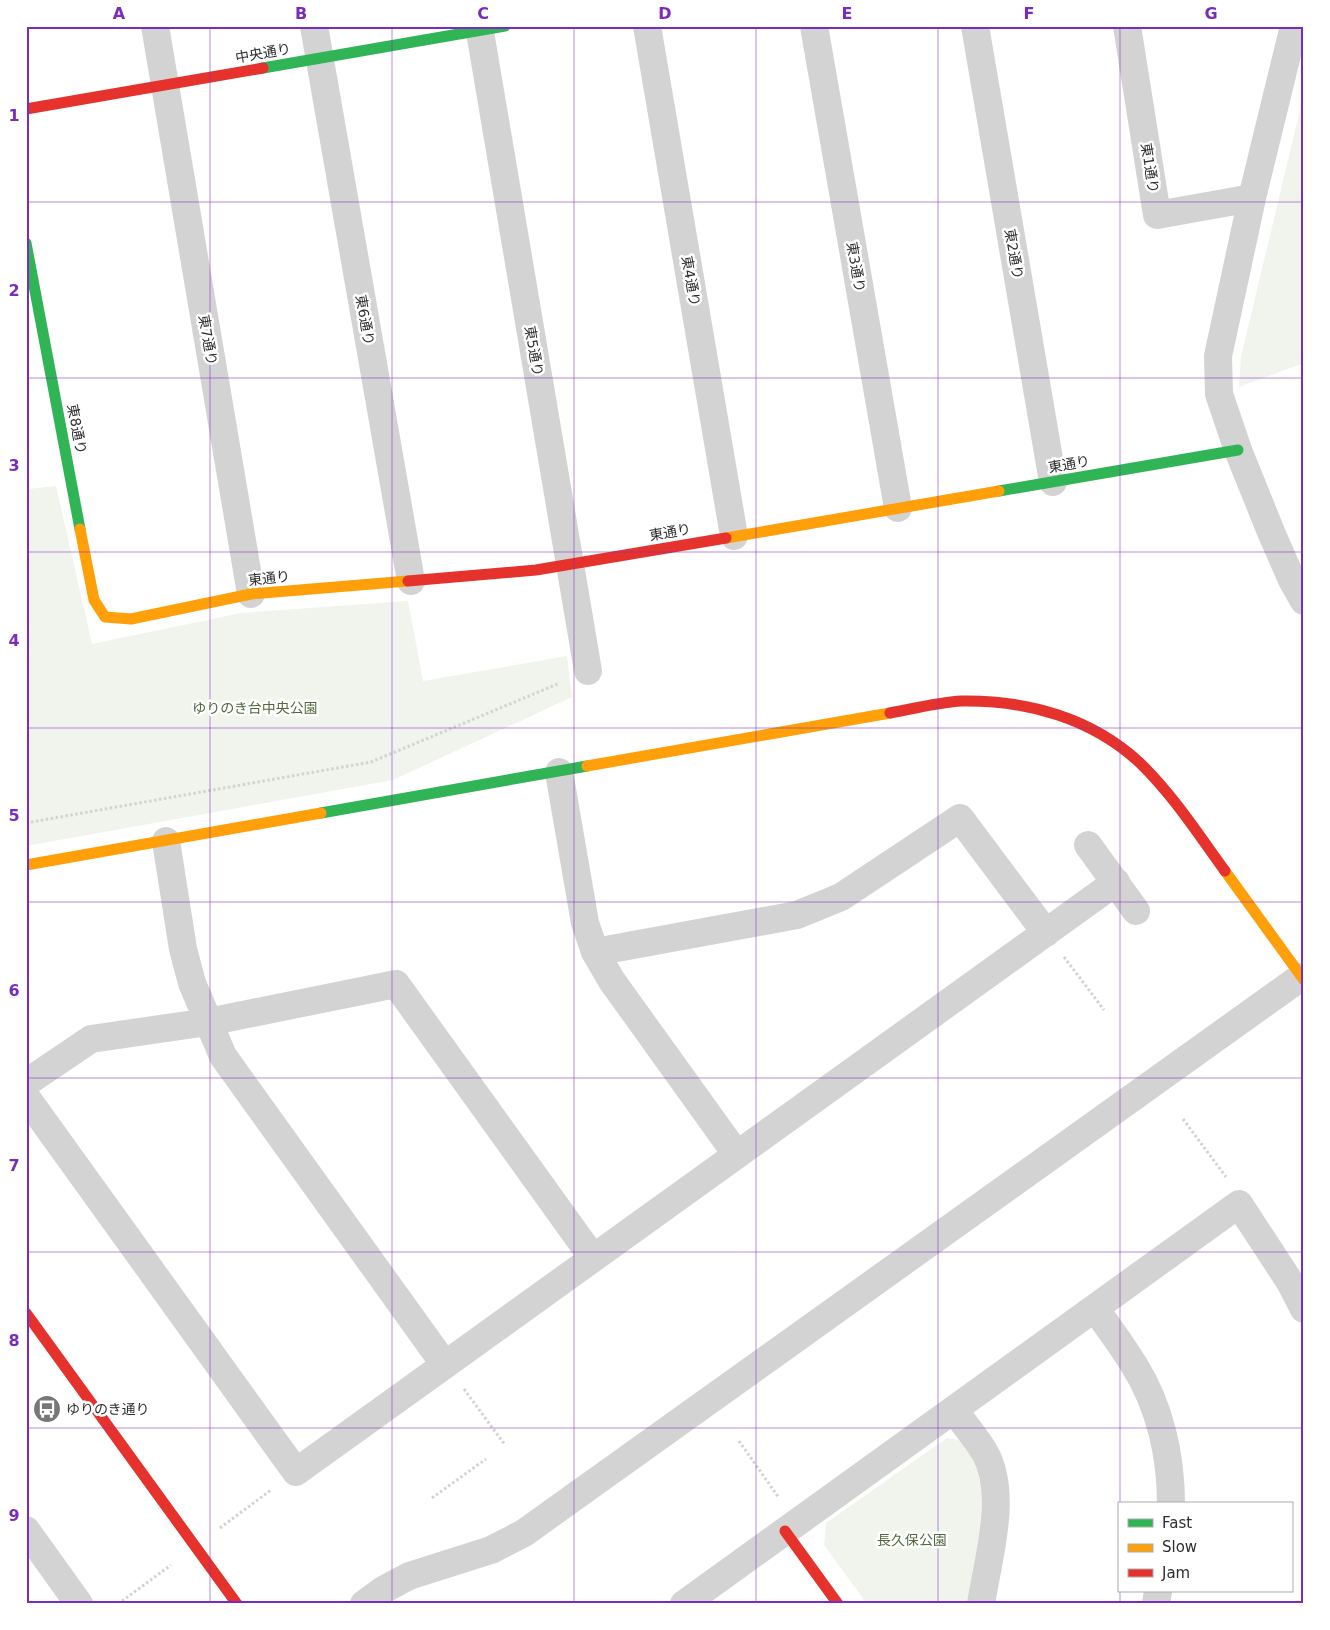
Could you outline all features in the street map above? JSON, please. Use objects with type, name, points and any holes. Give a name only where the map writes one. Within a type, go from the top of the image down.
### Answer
[{"type":"street","name":"東7通り","points":[[155,26],[251,594]]},
{"type":"street","name":"東6通り","points":[[314,26],[411,581]]},
{"type":"street","name":"東4通り","points":[[647,26],[734,536]]},
{"type":"street","name":"東3通り","points":[[814,26],[898,508]]},
{"type":"street","name":"東2通り","points":[[975,26],[1053,482]]},
{"type":"street","name":"東1通り","points":[[1127,26],[1157,214],[1252,198]]},
{"type":"street","points":[[1294,26],[1252,198],[1218,356],[1219,394],[1238,450],[1271,532],[1292,580],[1304,601]]},
{"type":"street","name":"中央通り","points":[[26,109],[488,28]]},
{"type":"street","name":"東5通り","points":[[488,28],[588,671]]},
{"type":"street","name":"東8通り","points":[[26,244],[94,600],[105,617]]},
{"type":"street","name":"東通り","points":[[105,617],[131,619],[251,594],[536,570],[1238,450]]},
{"type":"street","points":[[26,866],[960,701],[1004,703],[1041,709],[1075,720],[1102,734],[1135,758],[1164,788],[1302,979],[524,1533],[491,1550],[408,1576],[383,1590],[364,1604]]},
{"type":"street","points":[[559,772],[585,923],[595,952],[612,981],[737,1155]]},
{"type":"street","points":[[595,952],[797,915],[841,896],[960,818],[1046,933]]},
{"type":"street","points":[[166,841],[183,949],[192,983],[223,1056],[445,1365]]},
{"type":"street","points":[[1088,846],[1136,911]]},
{"type":"street","points":[[26,1097],[296,1472],[1116,882]]},
{"type":"street","points":[[26,1083],[92,1039],[208,1022],[396,984],[593,1258]]},
{"type":"street","points":[[684,1604],[1239,1204],[1290,1282],[1304,1309]]},
{"type":"street","points":[[1095,1308],[1135,1366],[1151,1398],[1164,1436],[1171,1482],[1171,1502]]},
{"type":"street","points":[[26,1313],[237,1604]]},
{"type":"street","points":[[954,1410],[986,1454],[996,1481],[997,1509],[981,1604]]},
{"type":"street","points":[[791,1527],[838,1604]]},
{"type":"street","points":[[26,1530],[79,1604]]},
{"type":"path","points":[[26,823],[371,762],[588,671]]},
{"type":"path","points":[[1046,933],[1104,1010]]},
{"type":"path","points":[[1183,1119],[1236,1191],[1239,1204]]},
{"type":"path","points":[[445,1365],[505,1446]]},
{"type":"path","points":[[739,1441],[791,1527]]},
{"type":"path","points":[[432,1498],[486,1459]]},
{"type":"path","points":[[118,1604],[296,1472]]},
{"type":"green space","points":[[1304,93],[1304,363],[1239,387],[1241,357]]},
{"type":"green space","name":"ゆりのき台中央公園","points":[[26,481],[28,489],[56,486],[92,644],[241,613],[408,601],[423,681],[567,656],[572,697],[393,780],[26,846]]},
{"type":"green space","name":"長久保公園","points":[[947,1438],[959,1440],[968,1452],[977,1469],[981,1488],[978,1538],[967,1604],[867,1604],[824,1545],[826,1523]]},
{"type":"traffic: fast","points":[[263,68],[505,26]]},
{"type":"traffic: fast","points":[[26,243],[80,529]]},
{"type":"traffic: fast","points":[[999,491],[1238,450]]},
{"type":"traffic: fast","points":[[321,813],[587,766]]},
{"type":"traffic: slow","points":[[726,538],[999,491]]},
{"type":"traffic: slow","points":[[80,529],[94,600],[105,617],[131,619],[251,594],[408,581]]},
{"type":"traffic: slow","points":[[587,766],[890,713]]},
{"type":"traffic: slow","points":[[26,865],[321,813]]},
{"type":"traffic: slow","points":[[1225,871],[1304,980]]},
{"type":"traffic: jam","points":[[26,109],[263,68]]},
{"type":"traffic: jam","points":[[408,581],[536,570],[726,538]]},
{"type":"traffic: jam","points":[[890,713],[935,704],[962,701],[986,702],[1034,708],[1080,723],[1121,747],[1152,775],[1174,801],[1225,871]]},
{"type":"traffic: jam","points":[[26,1313],[237,1604]]},
{"type":"traffic: jam","points":[[785,1531],[838,1604]]},
{"type":"place","name":"ゆりのき通り","points":[[47,1409]]}]
